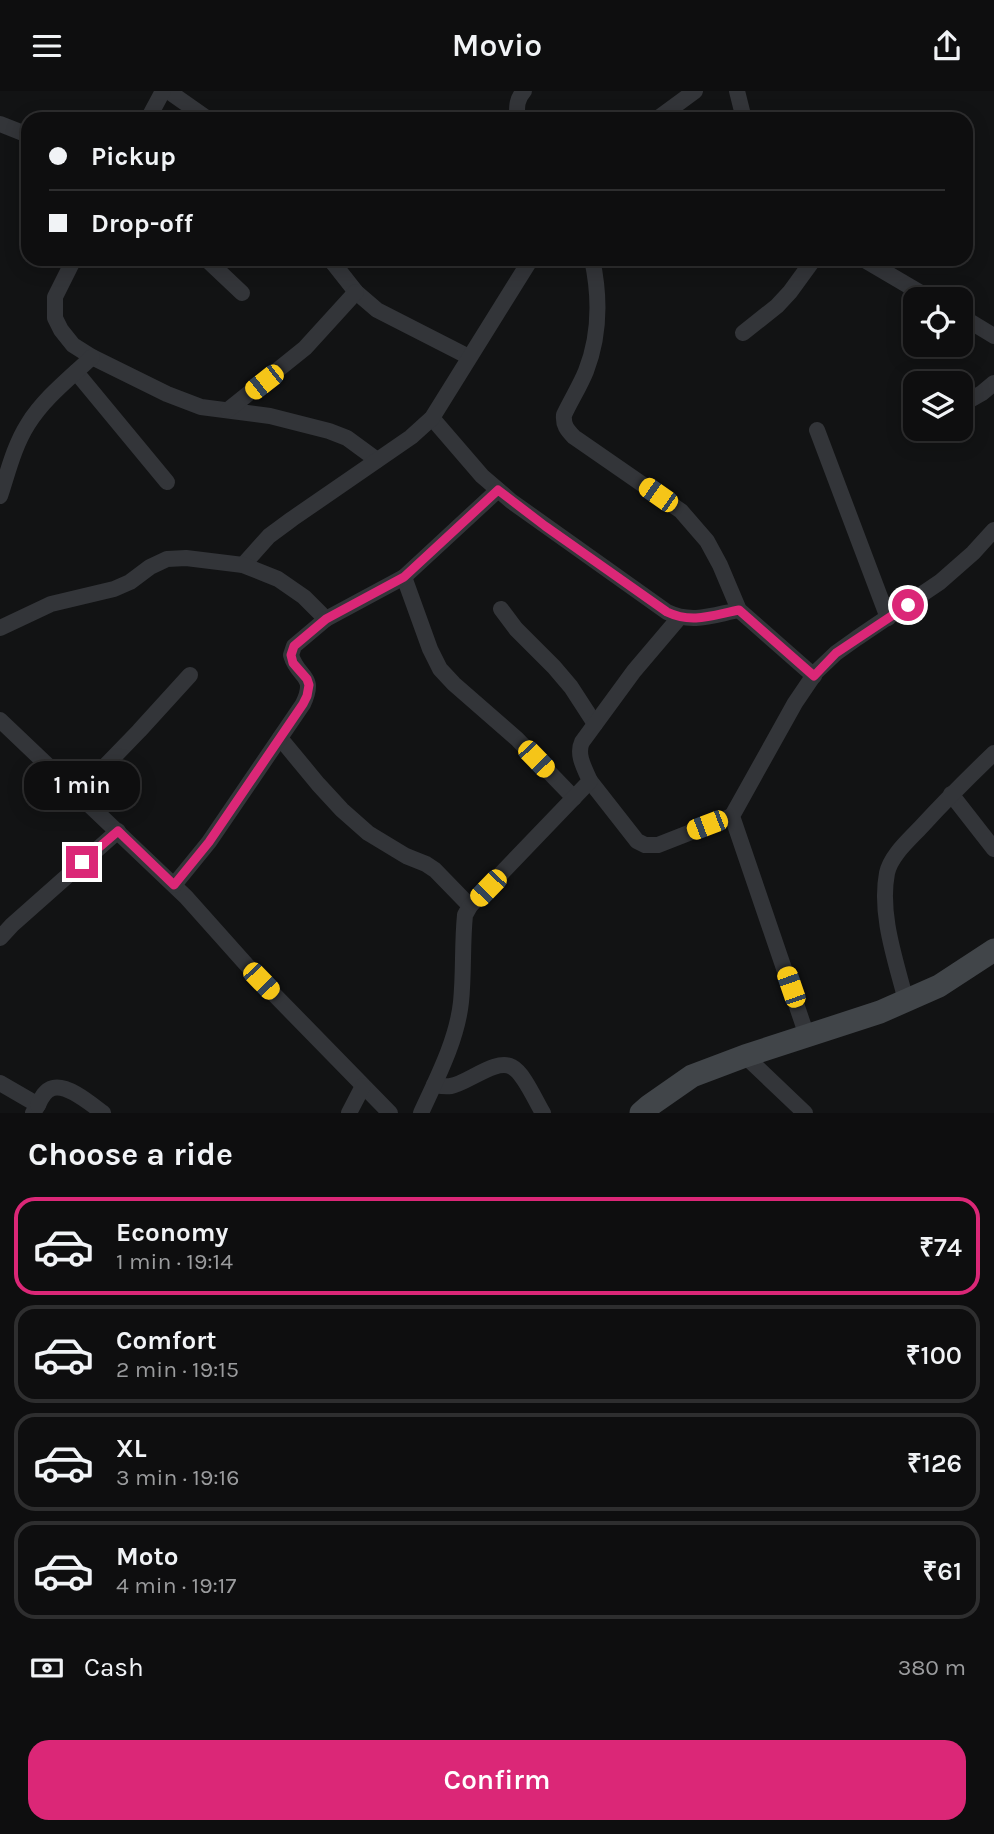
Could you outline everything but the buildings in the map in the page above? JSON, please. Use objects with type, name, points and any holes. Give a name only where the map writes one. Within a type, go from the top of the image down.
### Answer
[{"type":"street","points":[[152,112],[166,91],[198,112]]},
{"type":"street","points":[[666,112],[695,91]]},
{"type":"street","points":[[737,91],[742,112]]},
{"type":"street","points":[[517,112],[519,93]]},
{"type":"street","points":[[0,124],[21,132]]},
{"type":"street","points":[[70,266],[55,297],[55,318],[73,345],[167,394],[201,407],[270,416],[329,431],[347,438],[377,460]]},
{"type":"street","points":[[213,266],[242,293]]},
{"type":"street","points":[[336,266],[356,292],[377,310],[469,357]]},
{"type":"street","points":[[243,565],[269,536],[411,437],[432,418],[527,266]]},
{"type":"street","points":[[593,266],[598,301],[596,337],[586,371],[564,415],[563,422],[567,430],[681,511],[707,541],[739,610],[814,676]]},
{"type":"street","points":[[743,333],[783,299],[809,266]]},
{"type":"street","points":[[875,266],[911,287]]},
{"type":"street","points":[[228,410],[305,348],[356,292]]},
{"type":"street","points":[[973,323],[994,336]]},
{"type":"street","points":[[0,496],[14,453],[27,426],[49,398],[92,356]]},
{"type":"street","points":[[76,372],[167,482]]},
{"type":"street","points":[[973,398],[994,383]]},
{"type":"street","points":[[432,418],[482,476],[498,490],[667,612],[679,618],[694,619],[739,610]]},
{"type":"street","points":[[817,430],[888,618]]},
{"type":"street","points":[[174,885],[209,842],[303,704],[309,685],[293,663],[291,655],[294,646],[326,619],[404,577],[498,490]]},
{"type":"street","points":[[679,618],[634,671],[579,748],[590,782],[637,841],[645,845],[658,845],[732,816],[795,703],[814,676],[836,653],[940,582],[994,530]]},
{"type":"street","points":[[0,628],[51,604],[114,589],[167,559],[186,558],[243,565],[278,579],[304,597],[326,619]]},
{"type":"street","points":[[404,577],[440,669],[517,739],[575,798]]},
{"type":"street","points":[[500,609],[571,687],[595,724]]},
{"type":"street","points":[[78,793],[190,675]]},
{"type":"street","points":[[0,720],[174,885],[261,981],[390,1113]]},
{"type":"street","points":[[280,738],[342,810],[368,833],[435,870],[470,906]]},
{"type":"street","points":[[906,1001],[888,924],[885,893],[888,871],[898,852],[951,794],[994,753]]},
{"type":"street","points":[[422,1113],[452,1039],[461,1003],[465,915],[470,906],[590,782]]},
{"type":"street","points":[[951,794],[994,849]]},
{"type":"street","points":[[732,816],[807,1036]]},
{"type":"street","points":[[0,938],[6,920],[118,831]]},
{"type":"street","points":[[640,1113],[692,1076],[880,1012],[939,986],[994,950]]},
{"type":"street","points":[[745,1056],[805,1113]]},
{"type":"street","points":[[434,1085],[447,1087],[462,1083],[492,1068],[502,1065],[512,1067],[519,1073],[543,1113]]},
{"type":"street","points":[[0,1083],[35,1109],[45,1093],[53,1088],[77,1094],[103,1113]]},
{"type":"street","points":[[349,1113],[363,1086]]},
{"type":"route","points":[[82,862],[118,831],[174,885],[209,842],[303,704],[309,685],[293,663],[291,655],[294,646],[326,619],[404,577],[498,490],[667,612],[679,618],[694,619],[739,610],[814,676],[836,653],[908,605]]}]
